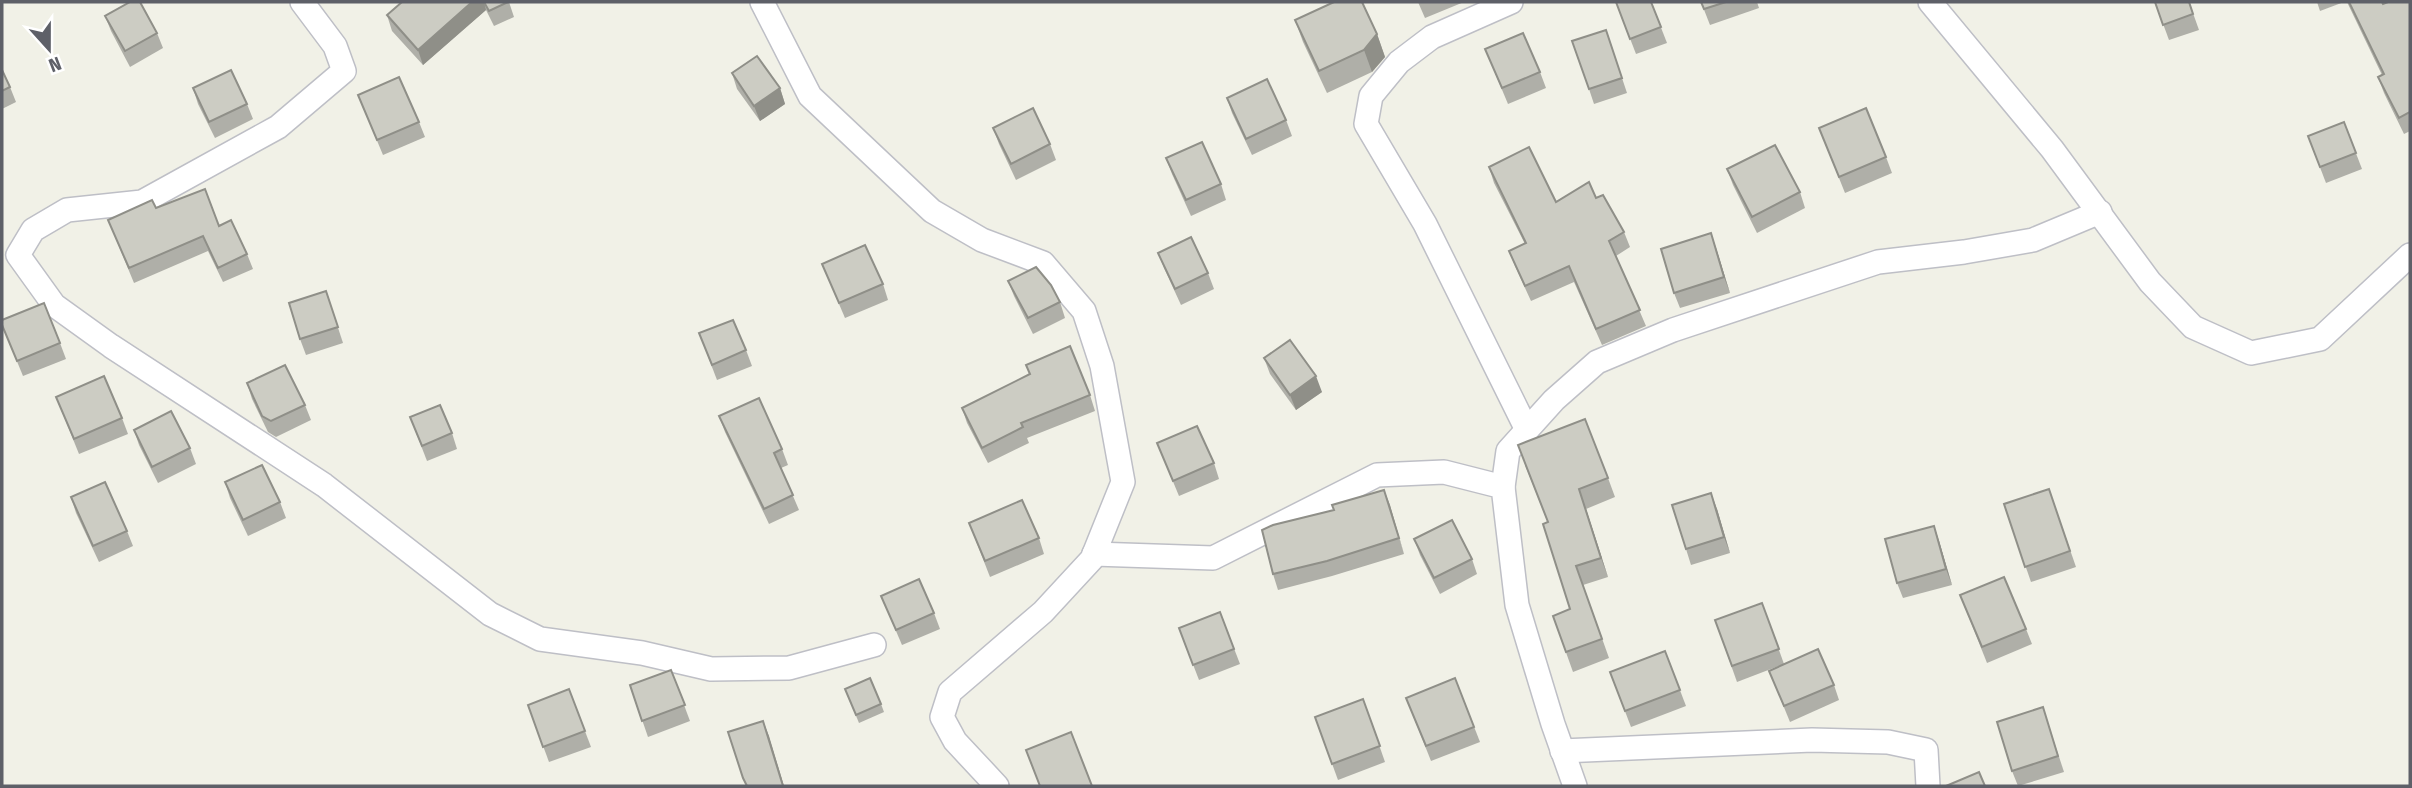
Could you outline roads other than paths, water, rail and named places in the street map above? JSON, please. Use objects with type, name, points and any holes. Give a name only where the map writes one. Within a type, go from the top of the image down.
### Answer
[{"type":"street","points":[[302,2],[335,46],[344,71],[278,127],[142,202],[67,210],[33,230],[18,255],[54,305],[111,346],[324,485],[490,614],[540,639],[642,653],[711,669],[789,668],[874,645]]},
{"type":"street","points":[[762,2],[810,96],[932,211],[982,240],[1043,262],[1084,312],[1102,366],[1123,482],[1094,554],[1043,612],[950,692],[942,717],[955,741],[997,786]]},
{"type":"street","points":[[1511,2],[1432,37],[1399,62],[1371,96],[1366,124],[1425,224],[1527,430]]},
{"type":"street","points":[[1930,2],[2052,149],[2150,282],[2193,327],[2251,354],[2320,339],[2410,255]]},
{"type":"street","points":[[1574,786],[1517,605],[1503,486],[1508,451],[1554,400],[1597,362],[1673,330],[1878,262],[1964,252],[2033,240],[2100,212]]},
{"type":"street","points":[[1094,554],[1213,558],[1377,475],[1444,472],[1503,486]]},
{"type":"street","points":[[1562,751],[1798,741],[1888,742],[1926,750],[1928,786]]}]
